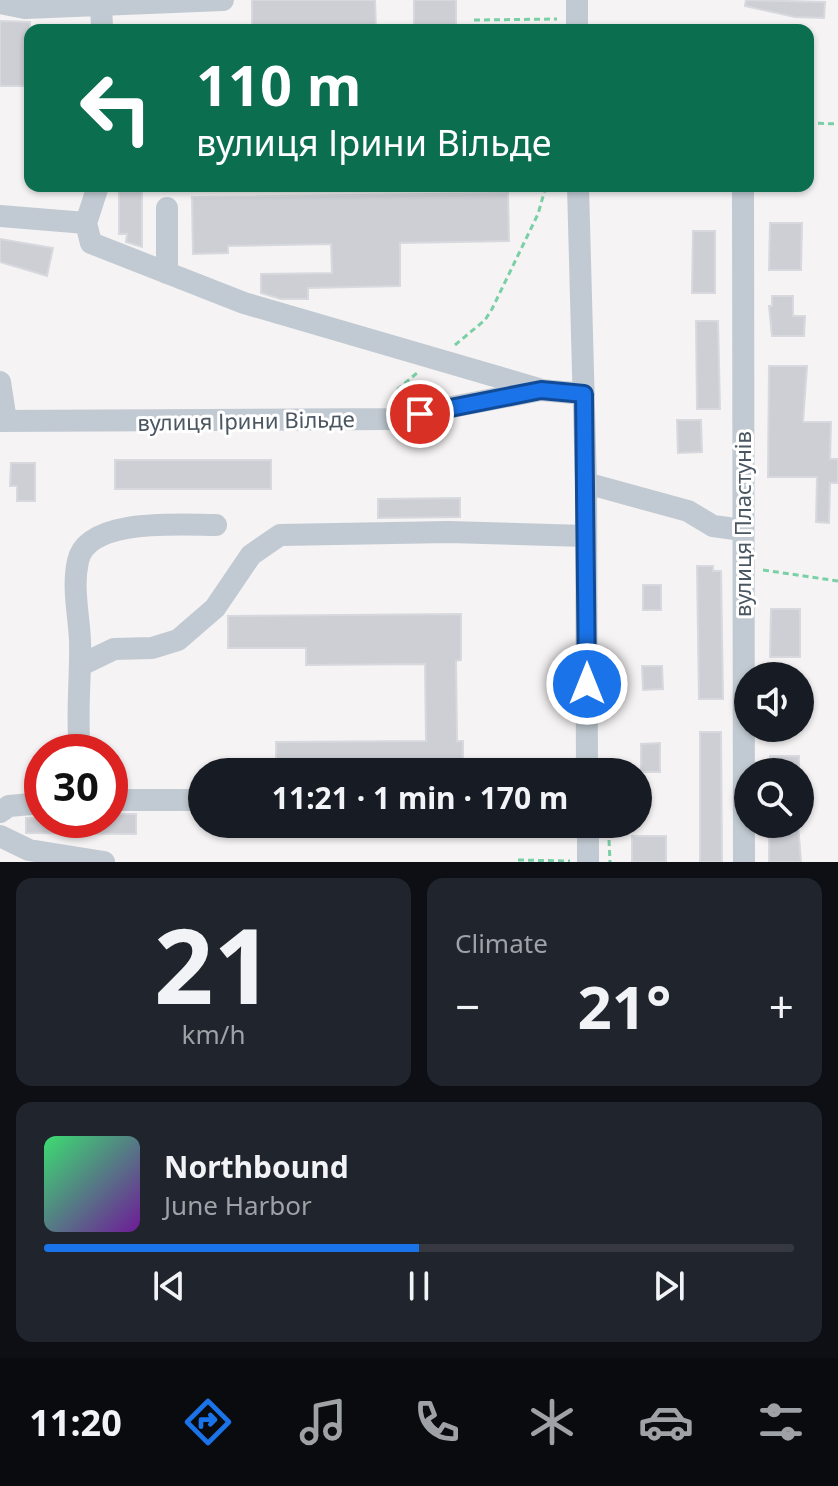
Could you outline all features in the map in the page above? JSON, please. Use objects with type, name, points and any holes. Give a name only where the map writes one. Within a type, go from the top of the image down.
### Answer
[{"type":"street","points":[[0,3],[25,8],[223,0]]},
{"type":"street","points":[[101,3],[102,24]]},
{"type":"street","points":[[96,192],[86,223],[91,243],[244,303],[541,390]]},
{"type":"street","points":[[578,192],[586,483],[587,758]]},
{"type":"street","name":"вулиця Пластунів","points":[[743,192],[744,862]]},
{"type":"street","points":[[167,208],[167,273]]},
{"type":"street","points":[[0,216],[86,223]]},
{"type":"street","points":[[0,382],[3,421]]},
{"type":"street","name":"вулиця Ірини Вільде","points":[[3,421],[389,419],[541,390],[584,394]]},
{"type":"street","points":[[586,483],[688,511],[713,526],[742,530]]},
{"type":"street","points":[[80,734],[81,665],[76,579],[82,547],[94,538],[118,530],[159,525],[216,525]]},
{"type":"street","points":[[81,665],[114,649],[152,648],[178,640],[215,608],[251,555],[280,535],[449,532],[586,536]]},
{"type":"street","points":[[128,800],[188,800]]},
{"type":"street","points":[[0,812],[9,806],[24,805]]},
{"type":"street","points":[[0,836],[29,850],[90,861]]},
{"type":"street","points":[[588,838],[588,862]]},
{"type":"path","points":[[474,24],[474,20],[577,16]]},
{"type":"path","points":[[814,123],[838,124]]},
{"type":"path","points":[[389,419],[398,389],[485,320],[538,214],[544,192]]},
{"type":"path","points":[[743,567],[838,581]]},
{"type":"path","points":[[609,838],[610,862]]},
{"type":"path","points":[[518,860],[588,862]]},
{"type":"building","points":[[252,0],[375,0],[376,24],[252,24]]},
{"type":"building","points":[[414,0],[456,0],[456,24],[414,24]]},
{"type":"building","points":[[746,0],[825,2],[824,18],[795,17],[745,6]]},
{"type":"building","points":[[0,21],[30,22],[24,24],[24,86],[0,86]]},
{"type":"building","points":[[119,192],[142,192],[142,247],[126,242],[127,234],[119,234]]},
{"type":"building","points":[[508,193],[509,241],[400,243],[400,286],[308,288],[308,299],[281,299],[261,293],[261,274],[332,273],[331,244],[228,246],[228,253],[193,254],[192,197]]},
{"type":"building","points":[[770,223],[802,223],[801,270],[769,270]]},
{"type":"building","points":[[693,231],[715,231],[715,293],[692,293]]},
{"type":"building","points":[[0,239],[53,248],[47,276],[0,262]]},
{"type":"building","points":[[772,296],[793,296],[793,316],[805,316],[804,336],[772,336],[769,306],[772,306]]},
{"type":"building","points":[[696,321],[718,321],[720,409],[697,409]]},
{"type":"building","points":[[769,366],[807,366],[803,422],[831,422],[830,459],[838,459],[838,483],[830,483],[829,523],[816,522],[817,477],[768,477]]},
{"type":"building","points":[[677,420],[701,420],[702,452],[678,453]]},
{"type":"building","points":[[115,460],[271,460],[271,489],[115,489]]},
{"type":"building","points":[[11,463],[35,463],[35,501],[17,501],[17,486],[10,486]]},
{"type":"building","points":[[460,498],[460,517],[378,518],[378,499]]},
{"type":"building","points":[[697,566],[713,566],[713,571],[721,571],[723,699],[699,699]]},
{"type":"building","points":[[643,585],[661,585],[661,610],[643,610]]},
{"type":"building","points":[[771,609],[800,609],[800,657],[770,657]]},
{"type":"building","points":[[461,614],[461,660],[456,661],[457,741],[463,741],[463,758],[276,758],[276,742],[426,741],[425,664],[306,665],[306,648],[228,648],[228,616]]},
{"type":"building","points":[[642,666],[662,666],[663,689],[643,690]]},
{"type":"building","points":[[700,732],[721,732],[722,862],[700,862]]},
{"type":"building","points":[[660,743],[660,772],[652,772],[652,758],[641,758],[641,744]]},
{"type":"building","points":[[770,756],[799,756],[799,758]]},
{"type":"building","points":[[128,814],[136,814],[136,834],[128,834]]},
{"type":"building","points":[[666,836],[666,862],[632,862],[632,838]]},
{"type":"building","points":[[769,838],[799,838],[801,862],[769,862]]},
{"type":"route","points":[[420,414],[541,390],[584,394],[587,684]]}]
